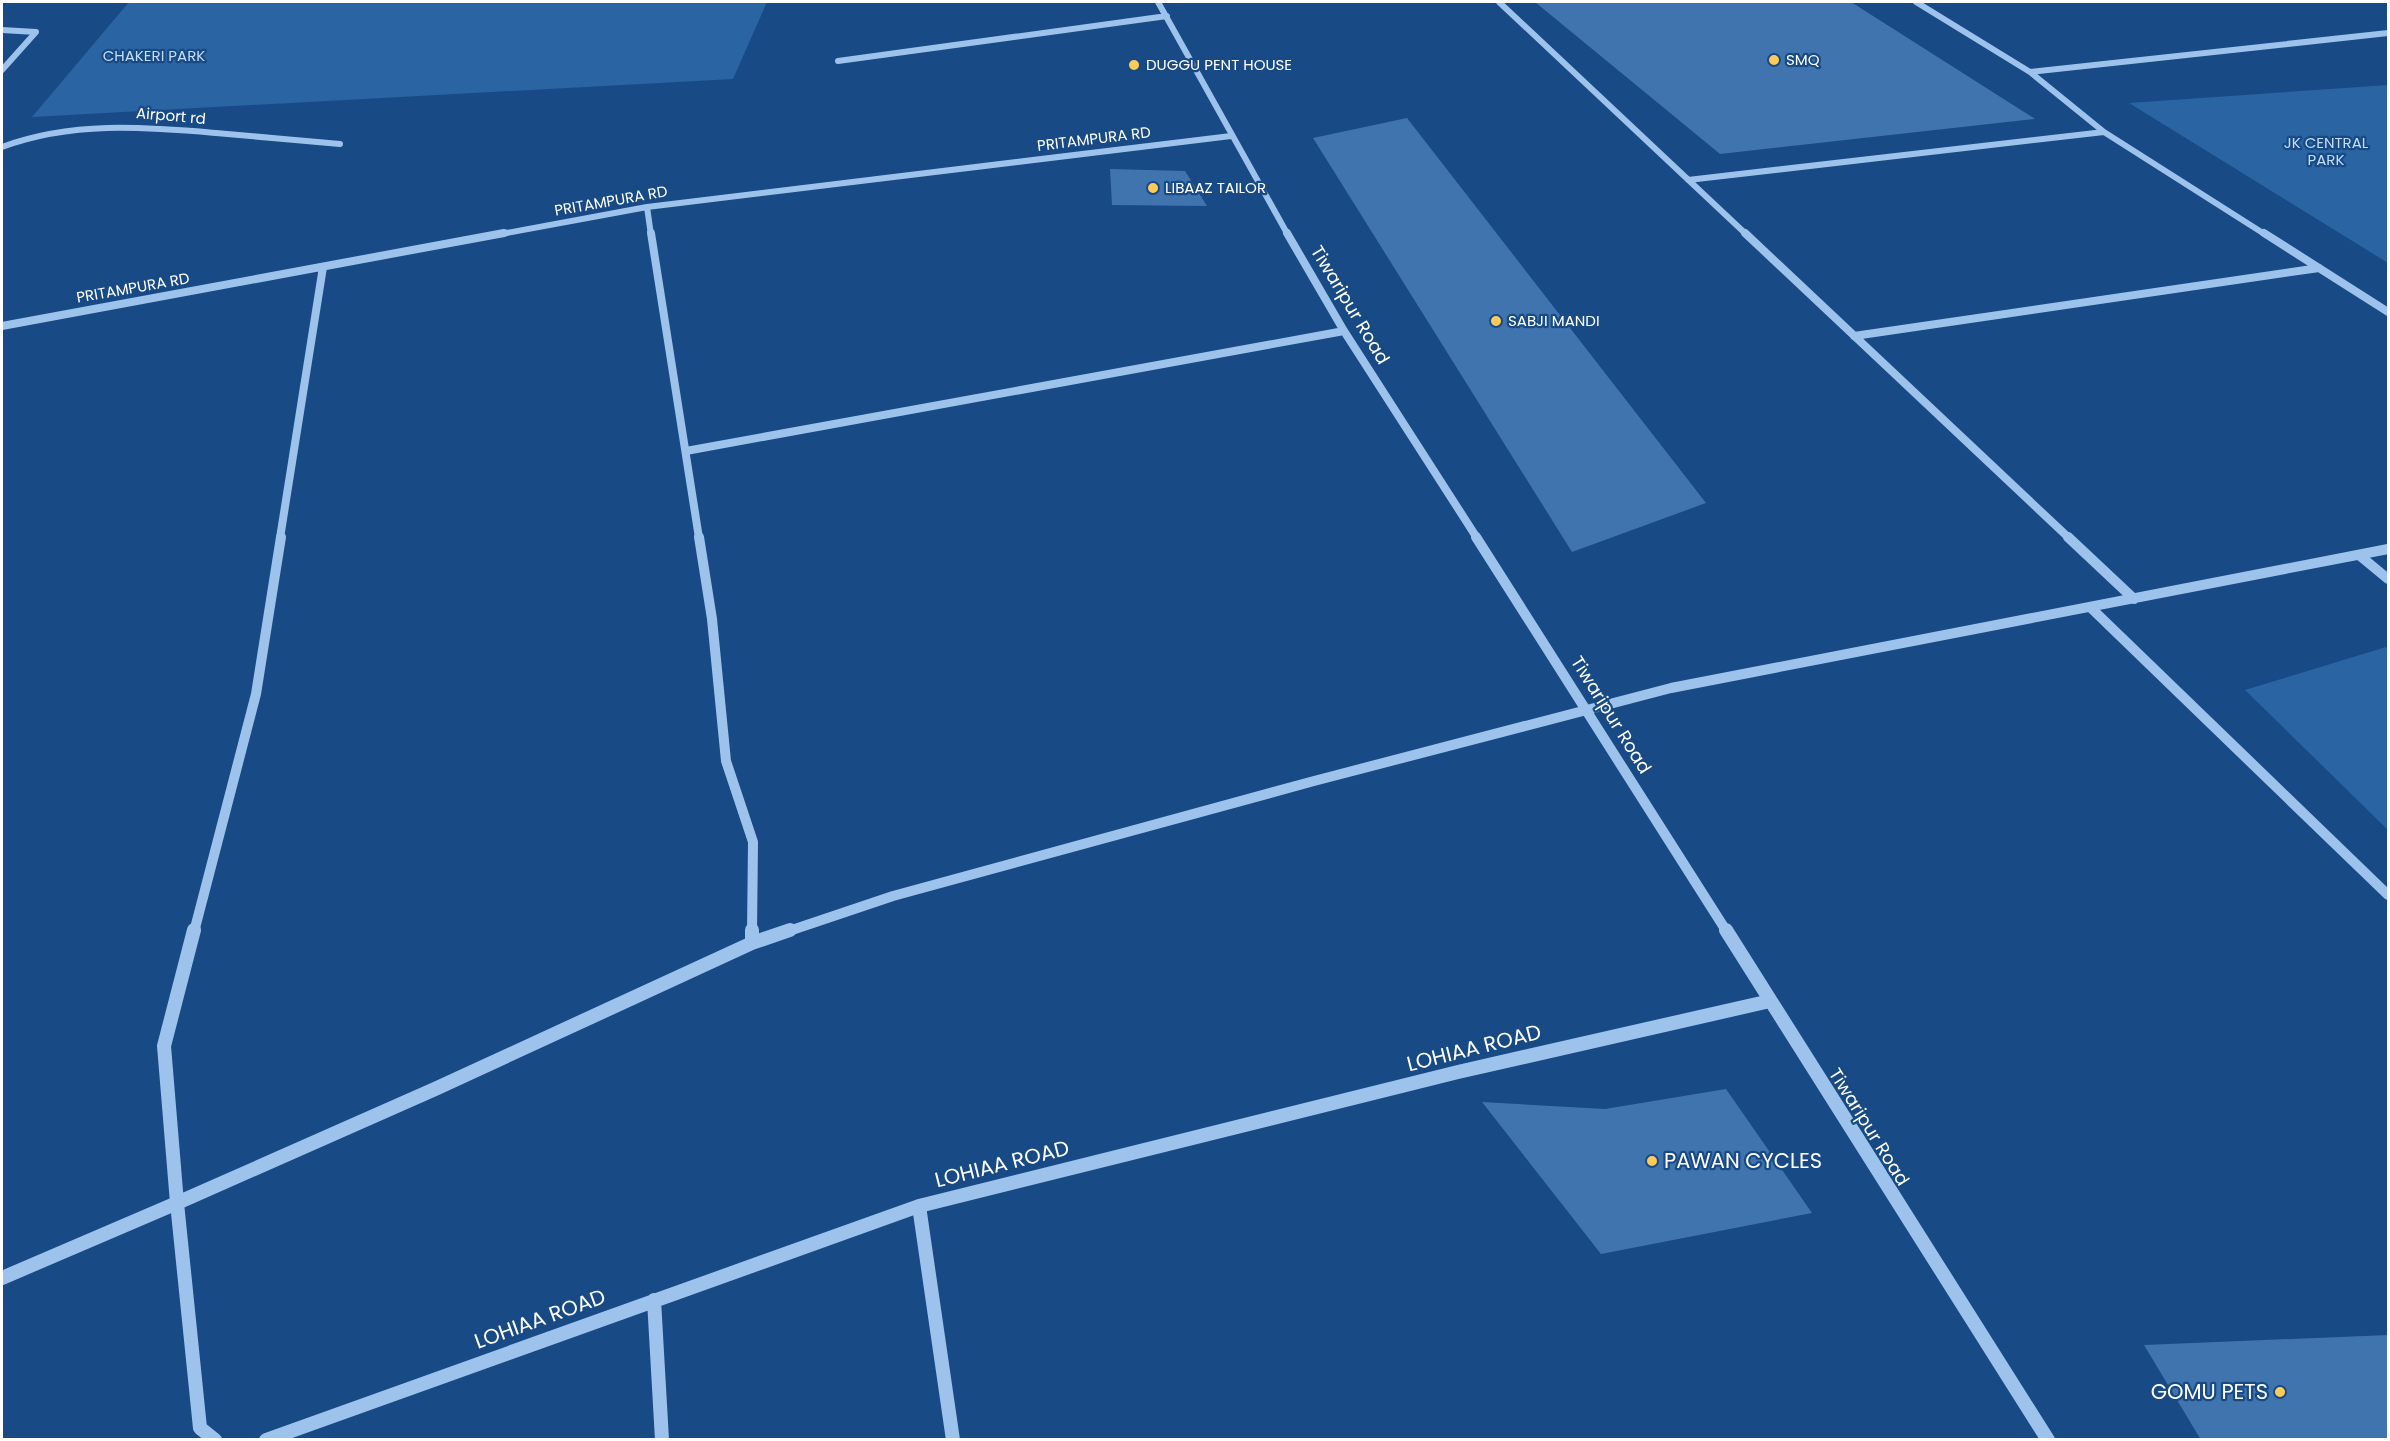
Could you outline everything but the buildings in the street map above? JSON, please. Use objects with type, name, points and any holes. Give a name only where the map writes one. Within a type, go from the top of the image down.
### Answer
[{"type":"street","name":"Tiwaripur Road","points":[[1158,2],[1231,136],[1344,330],[1588,710],[2048,1440]]},
{"type":"street","points":[[1499,2],[2134,599]]},
{"type":"street","points":[[1916,2],[2030,72],[2104,132],[2388,312]]},
{"type":"street","points":[[838,61],[1167,16]]},
{"type":"street","points":[[2,30],[36,32],[2,69]]},
{"type":"street","points":[[2030,72],[2388,33]]},
{"type":"street","name":"Airport rd","points":[[2,147],[13,142],[79,126],[121,125],[340,144]]},
{"type":"street","points":[[1688,180],[2104,132]]},
{"type":"street","name":"PRITAMPURA RD","points":[[2,326],[647,207],[1231,136]]},
{"type":"street","points":[[647,207],[712,619],[726,761],[753,842],[752,943]]},
{"type":"street","points":[[215,1440],[200,1428],[164,1046],[256,694],[323,267]]},
{"type":"street","points":[[1854,336],[2319,268]]},
{"type":"street","points":[[686,451],[1344,330]]},
{"type":"street","points":[[2,1278],[435,1089],[752,943],[893,896],[1314,781],[1671,688],[2388,549]]},
{"type":"street","points":[[2359,555],[2388,579]]},
{"type":"street","points":[[2090,607],[2388,895]]},
{"type":"street","name":"LOHIAA ROAD","points":[[266,1440],[919,1206],[1458,1072],[1770,1001]]},
{"type":"street","points":[[919,1206],[952,1440]]},
{"type":"street","points":[[654,1300],[662,1440]]},
{"type":"green space","name":"CHAKERI PARK","points":[[129,2],[767,2],[733,79],[32,117]]},
{"type":"green space","name":"JK CENTRAL PARK","points":[[2388,85],[2388,263],[2129,103]]},
{"type":"green space","points":[[2386,647],[2388,649],[2388,830],[2245,690]]},
{"type":"place","name":"SMQ","points":[[1774,60]]},
{"type":"place","name":"DUGGU PENT HOUSE","points":[[1134,65]]},
{"type":"place","name":"LIBAAZ TAILOR","points":[[1153,188]]},
{"type":"place","name":"SABJI MANDI","points":[[1496,321]]},
{"type":"place","name":"PAWAN CYCLES","points":[[1652,1161]]},
{"type":"place","name":"GOMU PETS","points":[[2280,1392]]}]
